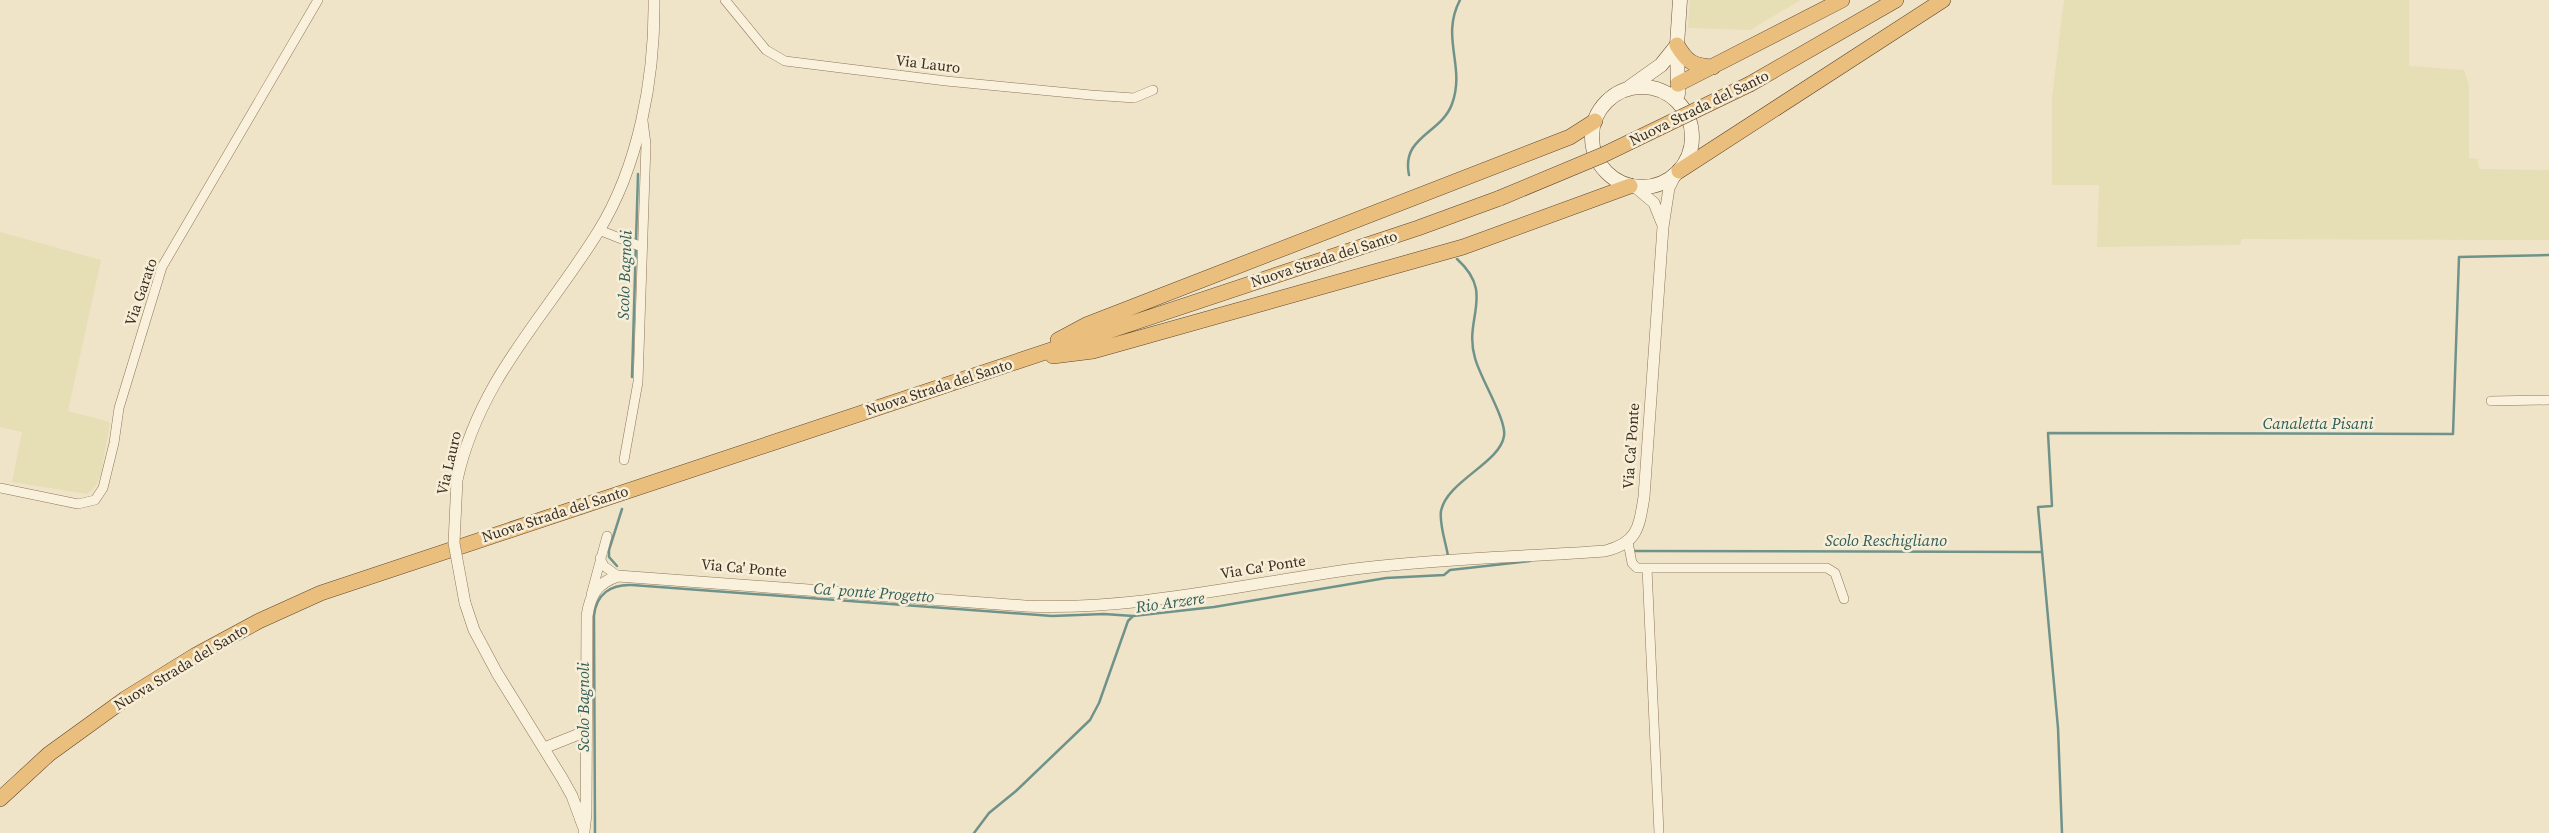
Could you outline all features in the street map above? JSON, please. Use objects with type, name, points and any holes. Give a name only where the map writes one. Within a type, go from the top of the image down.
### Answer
[{"type":"highway","points":[[1678,84],[1842,0]]},
{"type":"highway","name":"Nuova Strada del Santo","points":[[0,799],[48,754],[125,699],[196,655],[259,621],[321,593],[1500,198],[1603,155],[1750,84],[1896,0]]},
{"type":"highway","points":[[1677,172],[1943,0]]},
{"type":"highway","points":[[1677,45],[1690,63],[1697,66],[1713,67]]},
{"type":"highway","points":[[1017,361],[1086,326],[1505,164],[1570,137],[1595,121]]},
{"type":"highway","points":[[1017,361],[1093,351],[1341,282],[1463,247],[1632,186]]},
{"type":"main road","points":[[1679,104],[1677,45],[1680,0]]},
{"type":"main road","points":[[1626,89],[1648,87],[1658,90],[1679,104],[1691,125],[1691,149],[1677,172],[1656,185],[1632,186],[1619,181],[1601,166],[1593,144],[1595,121],[1604,105],[1626,89],[1661,65],[1677,45]]},
{"type":"main road","points":[[1658,90],[1678,84]]},
{"type":"street","name":"Via Garato","points":[[0,488],[78,504],[95,500],[103,488],[114,443],[119,408],[162,267],[318,0]]},
{"type":"street","name":"Via Lauro","points":[[584,832],[572,796],[488,658],[474,630],[465,603],[454,543],[458,480],[466,444],[478,414],[496,379],[599,230],[611,208],[643,121],[651,63],[654,0]]},
{"type":"street","name":"Via Lauro","points":[[725,0],[766,50],[785,61],[946,82],[1100,96],[1134,98],[1153,90]]},
{"type":"street","name":"Via Lauro","points":[[624,460],[638,382],[646,144],[643,121]]},
{"type":"street","name":"Via Ca' Ponte","points":[[618,576],[1025,606],[1081,607],[1364,568],[1605,551],[1628,542],[1639,524],[1644,497],[1663,228],[1669,188],[1677,172]]},
{"type":"street","name":"Via Ca' Ponte","points":[[1632,186],[1654,203],[1663,228]]},
{"type":"street","points":[[599,230],[642,247]]},
{"type":"street","points":[[2491,401],[2549,400]]},
{"type":"street","points":[[584,832],[587,616],[606,536]]},
{"type":"street","points":[[1628,542],[1632,563],[1637,568],[1827,568],[1835,573],[1844,599]]},
{"type":"street","points":[[600,558],[604,566],[618,576]]},
{"type":"street","points":[[1647,568],[1659,833]]},
{"type":"street","points":[[591,596],[603,582],[618,576]]},
{"type":"street","points":[[544,748],[579,734],[583,730],[586,721]]},
{"type":"shaded area","points":[[1690,0],[1801,0],[1750,30],[1688,28]]},
{"type":"shaded area","points":[[2064,0],[2409,0],[2409,66],[2464,70],[2469,85],[2469,158],[2478,159],[2479,169],[2549,170],[2549,240],[2242,239],[2240,245],[2097,247],[2099,185],[2052,185],[2052,97]]},
{"type":"shaded area","points":[[0,232],[101,260],[68,411],[110,422],[101,474],[96,486],[87,494],[12,482],[22,432],[0,427]]},
{"type":"waterway","name":"Rio Arzere","points":[[1409,175],[1408,162],[1416,143],[1440,122],[1452,104],[1456,90],[1452,27],[1454,14],[1460,0]]},
{"type":"waterway","name":"Scolo Bagnoli","points":[[632,377],[638,174]]},
{"type":"waterway","name":"Canaletta Pisani","points":[[2062,833],[2058,728],[2038,507],[2052,506],[2048,433],[2453,434],[2459,257],[2549,255]]},
{"type":"waterway","name":"Rio Arzere","points":[[1448,556],[1441,516],[1445,500],[1453,490],[1493,455],[1500,446],[1504,436],[1501,420],[1478,366],[1472,344],[1477,295],[1475,284],[1457,259]]},
{"type":"waterway","name":"Scolo Bagnoli","points":[[617,566],[609,557],[609,550],[622,509]]},
{"type":"waterway","name":"Scolo Reschigliano","points":[[1633,551],[2041,552]]},
{"type":"waterway","name":"Rio Arzere","points":[[974,833],[989,813],[1016,791],[1090,720],[1099,703],[1128,621],[1133,616],[1214,607],[1386,578],[1444,575],[1450,570],[1530,561]]},
{"type":"waterway","name":"Ca' ponte Progetto","points":[[595,833],[594,616],[595,608],[601,596],[617,586],[632,585],[1052,616],[1104,614],[1133,616]]}]
